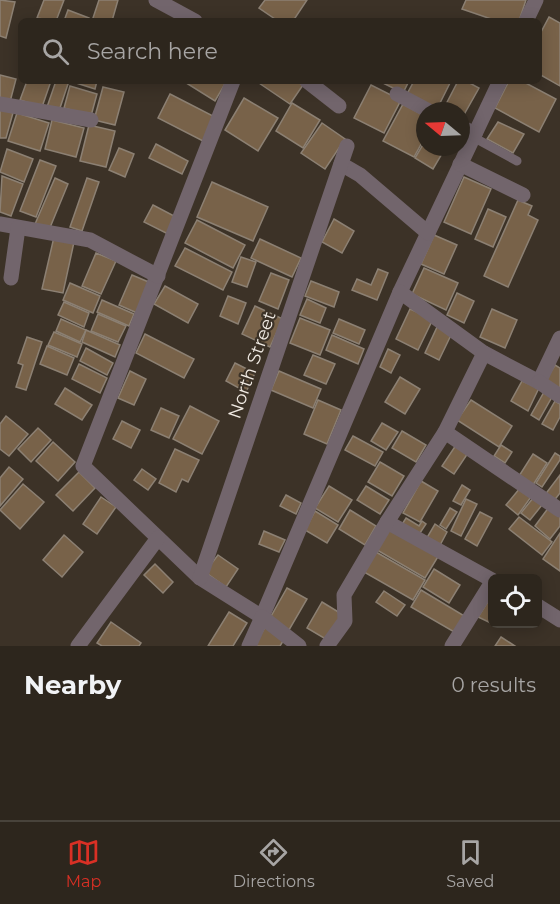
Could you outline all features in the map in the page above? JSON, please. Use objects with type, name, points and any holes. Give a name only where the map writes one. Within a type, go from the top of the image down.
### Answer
[{"type":"street","points":[[156,0],[189,18]]},
{"type":"street","points":[[527,18],[536,0]]},
{"type":"street","points":[[232,84],[83,466],[200,578],[262,616],[299,646]]},
{"type":"street","points":[[311,84],[339,106]]},
{"type":"street","points":[[470,133],[498,84]]},
{"type":"street","points":[[397,94],[416,104]]},
{"type":"street","points":[[0,104],[91,120]]},
{"type":"street","name":"North Street","points":[[200,578],[347,146]]},
{"type":"street","points":[[249,646],[400,292],[463,156]]},
{"type":"street","points":[[341,164],[360,175],[428,233]]},
{"type":"street","points":[[460,164],[523,195]]},
{"type":"street","points":[[0,224],[90,240],[158,276]]},
{"type":"street","points":[[11,278],[18,228]]},
{"type":"street","points":[[400,292],[484,353],[539,382],[560,396]]},
{"type":"street","points":[[539,382],[560,338]]},
{"type":"street","points":[[327,646],[345,621],[344,595],[387,522],[445,432],[484,353]]},
{"type":"street","points":[[445,432],[560,510]]},
{"type":"street","points":[[387,522],[488,579]]},
{"type":"street","points":[[78,646],[158,538]]},
{"type":"street","points":[[452,646],[488,588]]},
{"type":"street","points":[[542,609],[560,620]]},
{"type":"lane","points":[[470,133],[517,161]]},
{"type":"building","points":[[0,0],[15,2],[6,38],[0,36]]},
{"type":"building","points":[[44,0],[64,0],[57,18],[37,18]]},
{"type":"building","points":[[99,0],[118,0],[113,18],[93,18]]},
{"type":"building","points":[[265,0],[307,0],[295,18],[274,18],[259,8]]},
{"type":"building","points":[[466,0],[526,0],[520,18],[488,18],[462,9]]},
{"type":"building","points":[[68,10],[89,18],[65,18]]},
{"type":"building","points":[[549,17],[560,23],[560,86],[542,76],[542,30]]},
{"type":"building","points":[[0,75],[16,79],[10,102],[0,100]]},
{"type":"building","points":[[26,84],[50,84],[42,107],[20,100]]},
{"type":"building","points":[[55,84],[68,84],[59,111],[47,107]]},
{"type":"building","points":[[79,84],[96,84],[95,89]]},
{"type":"building","points":[[188,84],[225,84],[215,101]]},
{"type":"building","points":[[260,84],[303,85],[290,104]]},
{"type":"building","points":[[385,84],[408,84],[403,93]]},
{"type":"building","points":[[412,84],[450,84],[440,102],[423,102],[407,94]]},
{"type":"building","points":[[456,84],[472,84],[479,88],[470,104],[470,102],[447,102]]},
{"type":"building","points":[[507,84],[528,84],[556,99],[539,132],[495,108]]},
{"type":"building","points":[[371,85],[401,100],[384,133],[354,118]]},
{"type":"building","points":[[70,86],[97,94],[91,116],[64,108]]},
{"type":"building","points":[[103,87],[124,92],[115,125],[94,120]]},
{"type":"building","points":[[170,94],[215,117],[203,141],[158,118]]},
{"type":"building","points":[[244,98],[278,118],[258,151],[225,130]]},
{"type":"building","points":[[292,103],[320,120],[303,148],[276,131]]},
{"type":"building","points":[[403,104],[416,111],[416,153],[414,157],[383,141]]},
{"type":"building","points":[[0,108],[13,113],[6,138],[0,138]]},
{"type":"building","points":[[17,113],[49,123],[40,151],[8,141]]},
{"type":"building","points":[[52,120],[84,128],[76,157],[45,149]]},
{"type":"building","points":[[498,122],[524,134],[513,153],[487,139]]},
{"type":"building","points":[[322,123],[345,139],[325,169],[301,153]]},
{"type":"building","points":[[89,125],[115,131],[106,167],[80,161]]},
{"type":"building","points":[[156,144],[188,161],[182,174],[149,158]]},
{"type":"building","points":[[119,148],[134,154],[125,177],[109,170]]},
{"type":"building","points":[[7,149],[33,159],[24,182],[0,172]]},
{"type":"building","points":[[416,156],[441,156],[433,169],[415,158]]},
{"type":"building","points":[[40,160],[56,166],[36,217],[20,211]]},
{"type":"building","points":[[2,176],[23,184],[11,216],[0,212]]},
{"type":"building","points":[[464,177],[491,189],[471,234],[444,222]]},
{"type":"building","points":[[55,178],[68,184],[49,230],[35,224]]},
{"type":"building","points":[[87,178],[99,182],[82,231],[70,227]]},
{"type":"building","points":[[212,182],[268,207],[253,241],[197,217]]},
{"type":"building","points":[[518,200],[532,206],[528,215],[538,220],[508,287],[484,276]]},
{"type":"building","points":[[153,205],[178,218],[170,235],[144,222]]},
{"type":"building","points":[[488,209],[506,217],[493,247],[475,239]]},
{"type":"building","points":[[334,219],[354,231],[342,253],[322,242]]},
{"type":"building","points":[[197,220],[245,245],[233,268],[185,243]]},
{"type":"building","points":[[434,235],[457,245],[444,274],[421,264]]},
{"type":"building","points":[[54,237],[74,242],[63,293],[42,289]]},
{"type":"building","points":[[260,239],[301,258],[292,277],[251,258]]},
{"type":"building","points":[[185,248],[232,272],[223,290],[175,266]]},
{"type":"building","points":[[96,253],[116,261],[101,294],[82,286]]},
{"type":"building","points":[[241,257],[256,262],[247,287],[232,282]]},
{"type":"building","points":[[424,268],[458,283],[446,310],[412,294]]},
{"type":"building","points":[[378,269],[388,273],[377,300],[352,290],[357,279],[371,285]]},
{"type":"building","points":[[271,273],[289,280],[278,309],[259,301]]},
{"type":"building","points":[[132,275],[151,283],[137,313],[119,305]]},
{"type":"building","points":[[311,281],[339,292],[334,307],[305,296]]},
{"type":"building","points":[[70,283],[100,296],[93,313],[63,300]]},
{"type":"building","points":[[165,286],[198,304],[188,323],[154,304]]},
{"type":"building","points":[[457,293],[474,301],[464,323],[447,315]]},
{"type":"building","points":[[228,296],[246,303],[238,324],[220,316]]},
{"type":"building","points":[[307,299],[326,308],[320,323],[300,315]]},
{"type":"building","points":[[102,300],[134,314],[129,326],[97,312]]},
{"type":"building","points":[[64,302],[89,313],[84,327],[58,315]]},
{"type":"building","points":[[255,306],[283,319],[270,347],[242,334]]},
{"type":"building","points":[[410,309],[433,319],[418,350],[396,339]]},
{"type":"building","points":[[492,309],[517,320],[505,348],[480,337]]},
{"type":"building","points":[[98,314],[126,326],[118,342],[91,331]]},
{"type":"building","points":[[300,318],[330,330],[320,355],[290,343]]},
{"type":"building","points":[[61,319],[86,330],[80,342],[56,331]]},
{"type":"building","points":[[339,319],[365,330],[359,344],[333,333]]},
{"type":"building","points":[[438,325],[453,331],[439,360],[425,353]]},
{"type":"building","points":[[86,330],[120,345],[115,357],[82,342]]},
{"type":"building","points":[[54,332],[82,344],[77,357],[48,345]]},
{"type":"building","points":[[145,334],[194,359],[184,378],[136,353]]},
{"type":"building","points":[[332,335],[364,349],[358,364],[326,350]]},
{"type":"building","points":[[27,337],[42,342],[26,390],[16,387],[23,365],[18,363]]},
{"type":"building","points":[[47,346],[74,358],[67,375],[40,364]]},
{"type":"building","points":[[86,348],[113,363],[107,375],[80,361]]},
{"type":"building","points":[[388,349],[400,355],[391,373],[380,367]]},
{"type":"building","points":[[313,355],[335,364],[326,384],[304,375]]},
{"type":"building","points":[[235,363],[255,373],[246,392],[226,381]]},
{"type":"building","points":[[79,364],[107,378],[100,393],[72,379]]},
{"type":"building","points":[[555,365],[560,368],[560,389],[545,381]]},
{"type":"building","points":[[130,371],[146,379],[134,405],[118,398]]},
{"type":"building","points":[[279,371],[321,389],[313,408],[271,390]]},
{"type":"building","points":[[400,377],[420,389],[405,414],[385,402]]},
{"type":"building","points":[[522,381],[539,388],[528,411],[511,401]]},
{"type":"building","points":[[65,388],[92,405],[82,420],[55,404]]},
{"type":"building","points":[[544,392],[552,397],[539,420],[531,415]]},
{"type":"building","points":[[318,400],[341,410],[327,444],[304,434]]},
{"type":"building","points":[[471,400],[512,426],[499,447],[457,420]]},
{"type":"building","points":[[555,401],[560,404],[560,417],[553,430],[542,424]]},
{"type":"building","points":[[190,406],[219,421],[202,454],[173,439]]},
{"type":"building","points":[[161,408],[179,416],[169,438],[151,430]]},
{"type":"building","points":[[6,416],[28,434],[9,456],[0,449],[0,424]]},
{"type":"building","points":[[122,421],[140,430],[131,448],[113,439]]},
{"type":"building","points":[[382,423],[398,432],[386,450],[371,441]]},
{"type":"building","points":[[38,428],[51,440],[31,462],[18,449]]},
{"type":"building","points":[[402,431],[426,445],[416,462],[392,448]]},
{"type":"building","points":[[353,436],[383,452],[375,466],[345,450]]},
{"type":"building","points":[[53,442],[75,462],[58,481],[36,461]]},
{"type":"building","points":[[458,442],[470,450],[454,474],[442,466]]},
{"type":"building","points":[[501,445],[512,452],[505,463],[494,456]]},
{"type":"building","points":[[175,449],[199,460],[188,482],[182,479],[176,492],[159,483]]},
{"type":"building","points":[[555,453],[560,456],[560,460],[542,487],[536,483]]},
{"type":"building","points":[[533,454],[547,463],[533,485],[519,476]]},
{"type":"building","points":[[380,462],[404,476],[392,496],[368,482]]},
{"type":"building","points":[[9,467],[23,479],[0,506],[0,478]]},
{"type":"building","points":[[142,469],[156,479],[148,490],[134,480]]},
{"type":"building","points":[[79,472],[95,488],[73,511],[56,495]]},
{"type":"building","points":[[560,475],[560,493],[553,502],[544,496]]},
{"type":"building","points":[[421,481],[438,491],[420,522],[403,513]]},
{"type":"building","points":[[23,484],[44,502],[20,529],[0,510]]},
{"type":"building","points":[[462,485],[470,490],[461,505],[453,501]]},
{"type":"building","points":[[329,486],[352,500],[338,522],[315,508]]},
{"type":"building","points":[[366,486],[389,500],[380,514],[357,500]]},
{"type":"building","points":[[520,488],[531,497],[518,515],[506,505]]},
{"type":"building","points":[[286,495],[301,503],[296,514],[280,506]]},
{"type":"building","points":[[101,497],[116,507],[97,534],[83,524]]},
{"type":"building","points":[[533,498],[542,505],[530,520],[521,513]]},
{"type":"building","points":[[466,499],[477,504],[461,536],[451,531]]},
{"type":"building","points":[[549,507],[560,516],[560,526],[550,539],[535,526]]},
{"type":"building","points":[[450,508],[457,512],[446,529],[440,525]]},
{"type":"building","points":[[350,510],[376,526],[365,545],[339,529]]},
{"type":"building","points":[[315,511],[338,525],[327,543],[305,530]]},
{"type":"building","points":[[480,512],[492,518],[477,546],[465,539]]},
{"type":"building","points":[[519,517],[552,542],[542,555],[509,529]]},
{"type":"building","points":[[406,518],[419,526],[422,521],[426,524],[418,536],[401,526]]},
{"type":"building","points":[[435,524],[447,532],[438,549],[425,541]]},
{"type":"building","points":[[391,526],[439,555],[425,578],[377,550]]},
{"type":"building","points":[[264,531],[285,540],[279,552],[259,544]]},
{"type":"building","points":[[560,533],[560,571],[543,559]]},
{"type":"building","points":[[64,535],[83,552],[62,577],[43,560]]},
{"type":"building","points":[[376,552],[425,580],[413,600],[364,572]]},
{"type":"building","points":[[218,555],[238,569],[226,587],[205,572]]},
{"type":"building","points":[[155,564],[173,582],[163,593],[144,575]]},
{"type":"building","points":[[434,569],[460,585],[449,603],[423,587]]},
{"type":"building","points":[[287,588],[307,599],[289,630],[270,618]]},
{"type":"building","points":[[421,590],[466,617],[456,633],[411,607]]},
{"type":"building","points":[[384,591],[405,605],[397,616],[376,602]]},
{"type":"building","points":[[488,601],[488,622],[478,617]]},
{"type":"building","points":[[322,602],[345,616],[329,641],[307,628]]},
{"type":"building","points":[[229,612],[247,623],[233,646],[208,646]]},
{"type":"building","points":[[111,622],[141,643],[139,646],[102,646],[97,643]]},
{"type":"building","points":[[265,627],[285,638],[280,646],[254,646]]},
{"type":"building","points":[[501,637],[515,646],[495,646]]}]
